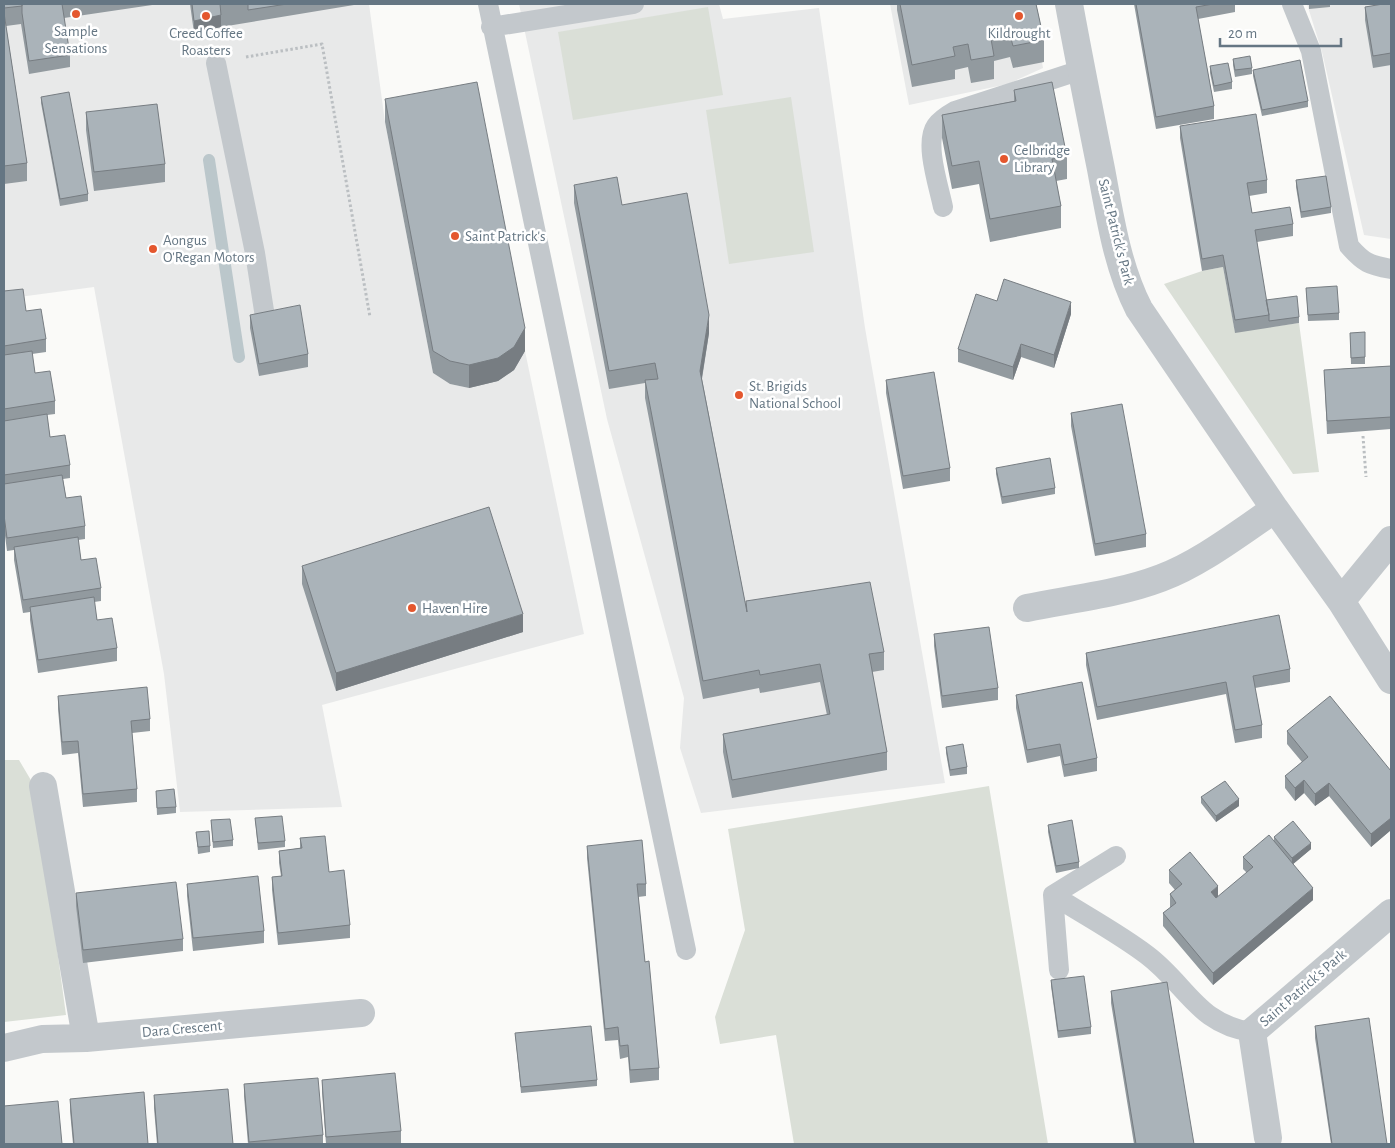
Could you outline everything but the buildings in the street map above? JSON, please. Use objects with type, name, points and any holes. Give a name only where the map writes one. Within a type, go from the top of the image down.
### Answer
[{"type":"street","name":"Saint Patrick's Park","points":[[1069,4],[1116,244],[1130,292],[1139,309],[1275,509],[1342,601],[1391,680]]},
{"type":"street","points":[[1027,608],[1134,586],[1162,578],[1190,564],[1275,509]]},
{"type":"street","points":[[1342,601],[1391,540]]},
{"type":"street","points":[[43,786],[86,1038]]},
{"type":"street","name":"Saint Patrick's Park","points":[[1268,1138],[1252,1032],[1391,913]]},
{"type":"street","name":"Dara Crescent","points":[[4,1048],[42,1039],[86,1038],[361,1013]]},
{"type":"lane","points":[[488,4],[491,27],[686,950]]},
{"type":"lane","points":[[491,27],[634,4]]},
{"type":"lane","points":[[1292,4],[1311,51],[1350,246],[1362,261],[1373,266],[1391,269]]},
{"type":"lane","points":[[216,63],[265,316]]},
{"type":"lane","points":[[943,207],[930,139],[935,127],[942,119],[955,111],[1081,70]]},
{"type":"lane","points":[[1053,895],[1116,856]]},
{"type":"lane","points":[[1053,895],[1059,970]]},
{"type":"lane","points":[[1053,895],[1148,955],[1210,1018],[1238,1030],[1252,1032]]},
{"type":"path","points":[[216,63],[322,44],[370,317]]},
{"type":"path","points":[[1364,436],[1366,476]]},
{"type":"shaded area","points":[[4,4],[369,4],[385,122],[433,373],[450,384],[469,388],[498,381],[514,370],[525,351],[584,634],[322,705],[342,807],[180,812],[164,674],[94,287],[4,299]]},
{"type":"shaded area","name":"St. Brigids National School","points":[[519,4],[719,4],[723,19],[819,8],[865,328],[945,783],[701,813],[680,748],[684,698],[607,419]]},
{"type":"shaded area","points":[[890,4],[1032,4],[1043,68],[1008,84],[909,105]]},
{"type":"shaded area","points":[[1307,4],[1391,4],[1391,239],[1364,235],[1322,52]]},
{"type":"shaded area","points":[[708,7],[723,95],[573,120],[558,32]]},
{"type":"shaded area","points":[[791,97],[814,252],[729,264],[706,110]]},
{"type":"shaded area","points":[[1223,267],[1235,332],[1299,323],[1319,472],[1293,474],[1164,284],[1202,271]]},
{"type":"shaded area","points":[[4,760],[19,760],[35,787],[66,1015],[4,1022]]},
{"type":"shaded area","points":[[989,786],[1048,1144],[794,1144],[776,1035],[720,1044],[715,1017],[745,930],[728,829]]},
{"type":"waterway","points":[[209,160],[239,357]]},
{"type":"place","name":"Sample Sensations","points":[[76,14]]},
{"type":"place","name":"Creed Coffee Roasters","points":[[206,16]]},
{"type":"place","name":"Kildrought","points":[[1019,16]]},
{"type":"place","name":"Celbridge Library","points":[[1004,159]]},
{"type":"place","name":"Saint Patrick's","points":[[455,236]]},
{"type":"place","name":"Aongus O'Regan Motors","points":[[153,249]]},
{"type":"place","name":"St. Brigids National School","points":[[739,395]]},
{"type":"place","name":"Haven Hire","points":[[412,608]]}]
